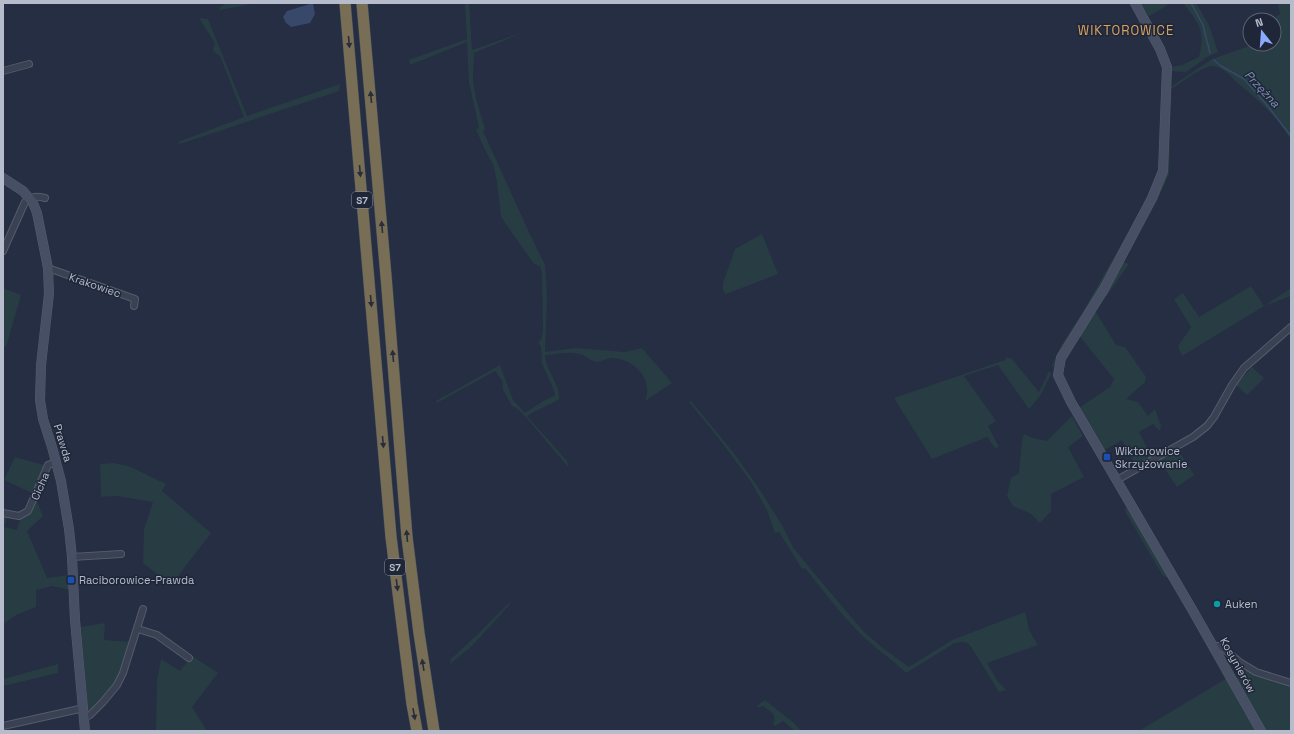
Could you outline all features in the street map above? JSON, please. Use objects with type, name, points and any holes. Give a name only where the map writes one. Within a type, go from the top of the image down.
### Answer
[{"type":"highway","name":"S7","points":[[345,3],[391,537],[412,704],[417,731]]},
{"type":"highway","name":"S7","points":[[362,3],[407,537],[419,633],[434,731]]},
{"type":"street","name":"Kosynierów","points":[[1136,3],[1160,49],[1167,67],[1163,171],[1152,198],[1104,289],[1061,358],[1058,375],[1071,402],[1261,731]]},
{"type":"street","points":[[3,72],[29,64]]},
{"type":"street","name":"Prawda","points":[[3,178],[23,191],[30,198],[37,213],[48,268],[49,294],[41,365],[40,400],[43,419],[52,447],[62,488],[72,557],[85,731]]},
{"type":"street","points":[[3,251],[25,202],[36,196],[45,198]]},
{"type":"street","name":"Krakowiec","points":[[48,268],[135,299],[134,306]]},
{"type":"street","points":[[1117,480],[1193,437],[1207,426],[1244,368],[1291,327]]},
{"type":"street","name":"Cicha","points":[[3,513],[19,516],[28,511],[48,465],[56,462]]},
{"type":"street","points":[[72,557],[121,554]]},
{"type":"street","points":[[84,718],[95,710],[117,685],[123,673],[143,609]]},
{"type":"street","points":[[138,628],[157,635],[189,658]]},
{"type":"street","points":[[1213,646],[1220,646],[1242,664],[1256,672],[1291,683]]},
{"type":"street","points":[[3,726],[84,708]]},
{"type":"green space","points":[[226,3],[257,3],[220,10],[219,8]]},
{"type":"green space","points":[[465,3],[469,3],[472,50],[524,32],[474,53],[473,80],[476,99],[485,129],[483,131],[545,265],[547,298],[545,352],[576,348],[625,352],[642,348],[672,383],[645,401],[647,385],[644,378],[634,366],[627,362],[611,358],[596,362],[575,353],[545,355],[548,367],[559,393],[559,399],[527,416],[567,461],[569,468],[526,417],[517,408],[512,406],[503,390],[503,382],[495,371],[437,403],[436,401],[500,365],[513,400],[525,413],[543,401],[554,396],[555,393],[542,363],[541,347],[538,342],[541,340],[543,331],[542,273],[540,266],[534,264],[501,217],[497,181],[493,164],[476,130],[479,128],[469,82],[467,42],[410,65],[409,60],[467,39]]},
{"type":"green space","points":[[1140,3],[1171,3],[1149,16]]},
{"type":"green space","points":[[1183,3],[1196,3],[1209,25],[1218,52],[1207,57],[1186,72],[1171,71],[1171,67],[1182,65],[1199,57],[1202,40],[1200,28],[1197,22]]},
{"type":"green space","points":[[1278,3],[1291,3],[1291,140],[1269,111],[1226,72],[1218,67],[1209,66],[1204,68],[1171,89],[1169,174],[1157,201],[1124,262],[1129,264],[1108,294],[1098,305],[1156,197],[1168,89],[1212,59],[1242,49],[1242,52],[1282,52],[1282,12],[1280,12]]},
{"type":"green space","points":[[199,18],[208,19],[247,116],[340,84],[339,91],[180,144],[178,142],[244,117],[220,56],[214,52],[213,48],[215,43]]},
{"type":"green space","points":[[762,234],[778,274],[726,294],[723,291],[723,283],[735,249]]},
{"type":"green space","points":[[1127,234],[1130,235],[1055,366],[1051,367],[1062,344],[1084,310]]},
{"type":"green space","points":[[1251,286],[1264,306],[1182,356],[1178,346],[1191,327],[1174,299],[1183,293],[1199,317]]},
{"type":"green space","points":[[3,288],[21,295],[6,347],[3,346]]},
{"type":"green space","points":[[1291,288],[1291,296],[1264,306]]},
{"type":"green space","points":[[1094,309],[1116,345],[1125,347],[1146,377],[1145,382],[1126,399],[1138,402],[1148,416],[1155,409],[1161,426],[1160,431],[1153,424],[1139,432],[1152,457],[1136,466],[1122,440],[1103,451],[1079,408],[1110,387],[1114,379],[1078,334]]},
{"type":"green space","points":[[1007,357],[1012,359],[1039,392],[1049,371],[1051,374],[1040,396],[1029,409],[998,365],[964,376],[996,421],[988,426],[999,447],[995,448],[987,437],[932,459],[894,398],[1005,360]]},
{"type":"green space","points":[[1252,367],[1264,378],[1247,395],[1236,385]]},
{"type":"green space","points":[[691,401],[733,452],[758,487],[782,525],[793,547],[809,567],[863,631],[884,649],[909,667],[952,640],[1025,612],[1029,630],[1038,645],[987,663],[998,682],[1006,690],[999,692],[970,645],[966,642],[953,644],[906,673],[869,642],[826,595],[805,568],[802,569],[779,532],[775,533],[767,510],[751,482],[720,440],[689,402]]},
{"type":"green space","points":[[1072,416],[1083,436],[1068,447],[1084,477],[1051,494],[1051,511],[1040,523],[1031,514],[1013,506],[1007,496],[1011,478],[1019,473],[1022,440],[1024,434],[1047,441]]},
{"type":"green space","points":[[1178,450],[1194,475],[1177,487],[1158,459]]},
{"type":"green space","points":[[15,457],[44,465],[32,493],[4,480]]},
{"type":"green space","points":[[114,463],[131,467],[166,484],[162,491],[211,533],[171,585],[143,563],[144,530],[153,502],[117,496],[101,497],[100,464]]},
{"type":"green space","points":[[36,499],[43,516],[27,531],[47,578],[70,575],[71,590],[52,586],[36,590],[36,607],[16,615],[3,624],[3,516],[7,517],[4,527],[17,530],[21,517],[31,512]]},
{"type":"green space","points":[[1125,508],[1129,508],[1170,579],[1163,576],[1126,513]]},
{"type":"green space","points":[[509,603],[510,604],[472,646],[450,664],[451,659]]},
{"type":"green space","points":[[105,623],[104,640],[131,642],[123,669],[114,686],[93,710],[88,711],[81,627]]},
{"type":"green space","points":[[192,656],[218,673],[192,707],[207,731],[156,731],[157,681],[161,659],[180,671]]},
{"type":"green space","points":[[58,664],[58,673],[3,686],[3,679]]},
{"type":"green space","points":[[1248,669],[1291,684],[1291,731],[1266,731],[1236,679]]},
{"type":"green space","points":[[1227,678],[1257,731],[1139,731]]},
{"type":"green space","points":[[765,700],[794,723],[801,731],[795,731],[783,721],[775,726],[773,724],[775,718],[774,715],[763,706],[758,708],[757,706]]},
{"type":"water","points":[[313,3],[315,14],[310,23],[291,27],[286,23],[283,17],[287,11]]},
{"type":"waterway","name":"Przężna","points":[[1191,3],[1203,25],[1210,53]]},
{"type":"waterway","name":"Przężna","points":[[1214,60],[1221,66],[1244,79],[1291,136]]},
{"type":"place","name":"Wiktorowice Skrzyżowanie","points":[[1107,457]]},
{"type":"place","name":"Raciborowice-Prawda","points":[[71,580]]},
{"type":"place","name":"Auken","points":[[1217,604]]},
{"type":"district","name":"WIKTOROWICE","points":[[1126,30]]}]
